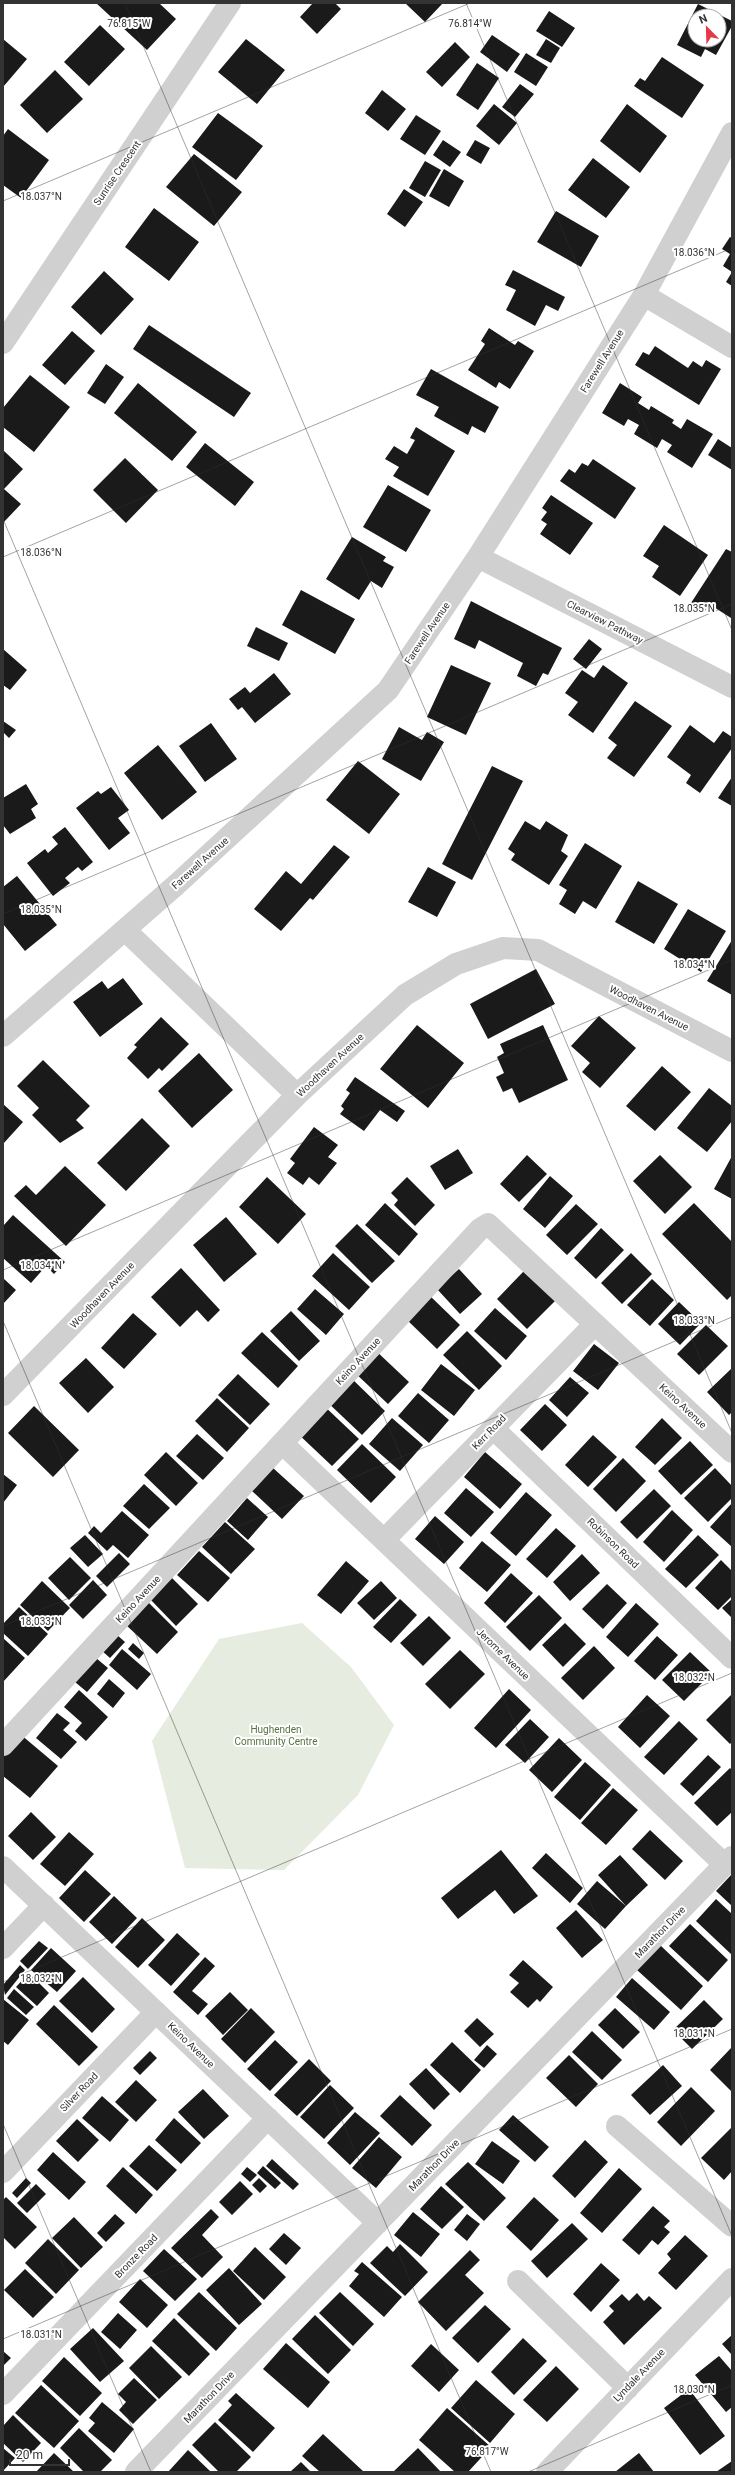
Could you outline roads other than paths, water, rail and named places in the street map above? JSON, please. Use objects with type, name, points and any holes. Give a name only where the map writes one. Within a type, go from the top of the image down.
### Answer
[{"type":"street","name":"Sunrise Crescent","points":[[3,342],[230,3]]},
{"type":"street","name":"Farewell Avenue","points":[[3,1036],[125,930],[388,690],[478,557],[644,295],[732,133]]},
{"type":"street","points":[[644,295],[732,347]]},
{"type":"street","name":"Clearview Pathway","points":[[478,557],[732,688]]},
{"type":"street","points":[[125,930],[297,1095]]},
{"type":"street","name":"Woodhaven Avenue","points":[[3,1395],[297,1095],[404,995],[456,964],[503,948],[538,950],[732,1051]]},
{"type":"street","name":"Keino Avenue","points":[[3,1745],[480,1229],[488,1224],[732,1452]]},
{"type":"street","name":"Kerr Road","points":[[384,1540],[595,1324]]},
{"type":"street","name":"Robinson Road","points":[[493,1428],[732,1658]]},
{"type":"street","name":"Jerome Avenue","points":[[282,1443],[728,1861]]},
{"type":"street","name":"Marathon Drive","points":[[136,2472],[728,1861]]},
{"type":"street","name":"Keino Avenue","points":[[3,1867],[378,2223]]},
{"type":"street","points":[[3,1948],[44,1905]]},
{"type":"street","name":"Silver Road","points":[[3,2172],[156,2012]]},
{"type":"street","name":"Bronze Road","points":[[3,2394],[268,2118]]},
{"type":"street","points":[[617,2126],[732,2226]]},
{"type":"street","name":"Lyndale Avenue","points":[[547,2472],[732,2279]]},
{"type":"street","points":[[518,2281],[628,2388]]},
{"type":"park label","name":"Hughenden Community Centre","points":[[276,1734]]}]
